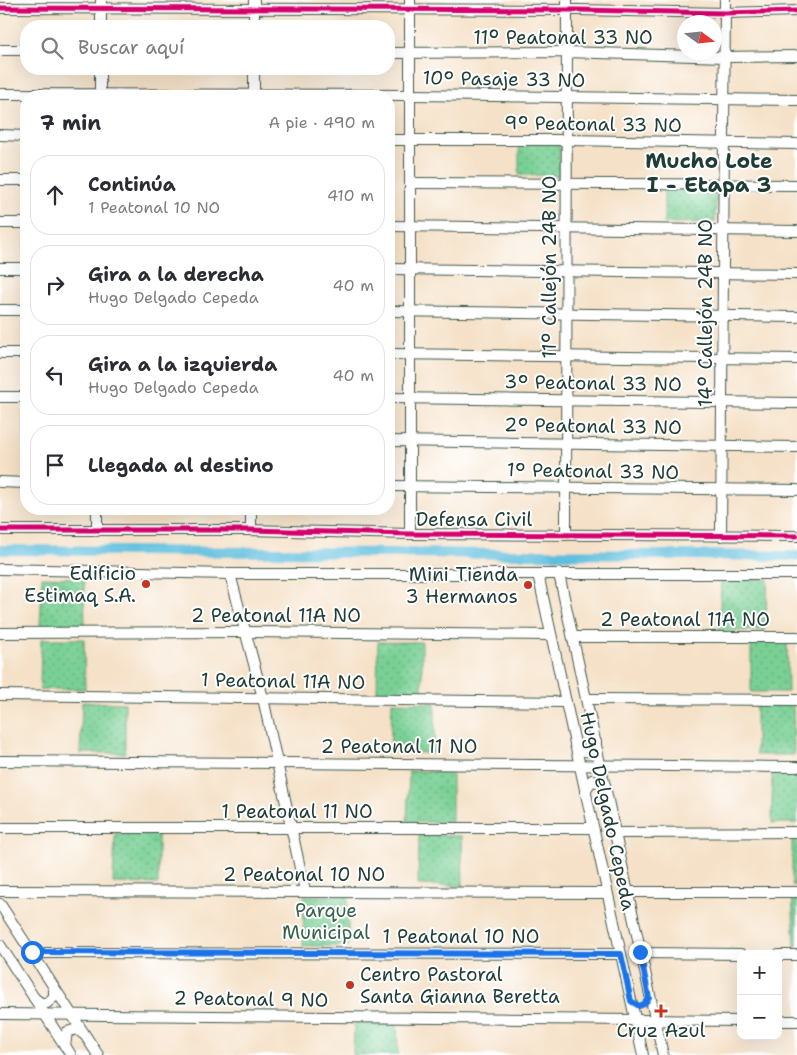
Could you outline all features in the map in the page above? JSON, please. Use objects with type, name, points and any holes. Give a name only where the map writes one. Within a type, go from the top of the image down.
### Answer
[{"type":"street","name":"14° Callejón 24B NO","points":[[721,536],[725,0]]},
{"type":"street","points":[[0,8],[101,4],[567,5],[725,13],[797,11]]},
{"type":"street","points":[[101,4],[101,20]]},
{"type":"street","points":[[254,5],[254,20]]},
{"type":"street","points":[[410,5],[410,534]]},
{"type":"street","name":"11° Callejón 24B NO","points":[[566,535],[567,5]]},
{"type":"street","points":[[0,50],[20,50]]},
{"type":"street","name":"11° Peatonal 33 NO","points":[[395,53],[566,52],[725,58],[797,56]]},
{"type":"street","points":[[100,75],[100,90]]},
{"type":"street","points":[[254,75],[254,90]]},
{"type":"street","name":"10° Pasaje 33 NO","points":[[0,94],[20,94]]},
{"type":"street","name":"10° Pasaje 33 NO","points":[[395,95],[797,100]]},
{"type":"street","points":[[0,135],[20,136]]},
{"type":"street","name":"9° Peatonal 33 NO","points":[[395,140],[567,140],[797,144]]},
{"type":"street","points":[[0,180],[20,180]]},
{"type":"street","points":[[410,183],[797,185]]},
{"type":"street","points":[[0,223],[20,223]]},
{"type":"street","points":[[395,226],[797,231]]},
{"type":"street","points":[[0,268],[20,268]]},
{"type":"street","points":[[395,269],[797,274]]},
{"type":"street","points":[[0,310],[20,310]]},
{"type":"street","points":[[395,311],[797,317]]},
{"type":"street","points":[[0,353],[20,353]]},
{"type":"street","points":[[395,354],[797,359]]},
{"type":"street","points":[[0,397],[20,397]]},
{"type":"street","name":"3° Peatonal 33 NO","points":[[395,398],[797,402]]},
{"type":"street","name":"2° Peatonal 33 NO","points":[[395,441],[797,447]]},
{"type":"street","points":[[0,482],[20,482]]},
{"type":"street","name":"1° Peatonal 33 NO","points":[[395,486],[797,490]]},
{"type":"street","points":[[96,515],[96,531]]},
{"type":"street","points":[[251,515],[251,530]]},
{"type":"street","name":"Defensa Civil","points":[[0,530],[251,530],[410,534],[797,536]]},
{"type":"street","points":[[0,569],[230,574],[797,574]]},
{"type":"street","points":[[230,574],[263,698],[305,891]]},
{"type":"street","name":"Hugo Delgado Cepeda","points":[[538,574],[642,1050]]},
{"type":"street","name":"Hugo Delgado Cepeda","points":[[560,574],[649,998],[663,1055]]},
{"type":"street","name":"2 Peatonal 11A NO","points":[[0,633],[246,632],[551,635]]},
{"type":"street","name":"2 Peatonal 11A NO","points":[[573,636],[797,637]]},
{"type":"street","name":"1 Peatonal 11A NO","points":[[0,695],[566,702]]},
{"type":"street","points":[[587,700],[797,700]]},
{"type":"street","points":[[575,745],[580,750],[588,752],[592,750],[596,742]]},
{"type":"street","name":"2 Peatonal 11 NO","points":[[0,761],[797,767]]},
{"type":"street","points":[[586,791],[592,780],[605,785]]},
{"type":"street","name":"1 Peatonal 11 NO","points":[[0,828],[594,828]]},
{"type":"street","points":[[615,833],[797,832]]},
{"type":"street","name":"2 Peatonal 10 NO","points":[[0,891],[608,893]]},
{"type":"street","points":[[628,892],[797,892]]},
{"type":"street","points":[[0,904],[70,1015],[98,1055]]},
{"type":"street","points":[[0,946],[68,1051]]},
{"type":"street","name":"1 Peatonal 10 NO","points":[[32,952],[621,954]]},
{"type":"street","points":[[640,952],[737,954]]},
{"type":"street","points":[[782,955],[797,955]]},
{"type":"street","points":[[33,998],[41,1003],[47,1003],[54,997],[54,988]]},
{"type":"street","points":[[631,1001],[639,1006],[644,1004],[649,998]]},
{"type":"street","name":"2 Peatonal 9 NO","points":[[0,1014],[737,1021]]},
{"type":"street","points":[[782,1021],[797,1021]]},
{"type":"street","points":[[68,1051],[67,1032],[77,1029],[84,1035]]},
{"type":"street","points":[[642,1050],[646,1036],[651,1035],[660,1041]]},
{"type":"green space","points":[[519,142],[560,142],[559,176],[519,175]]},
{"type":"green space","points":[[664,188],[716,188],[715,222],[664,223]]},
{"type":"green space","points":[[42,577],[84,578],[85,628],[40,627]]},
{"type":"green space","points":[[721,579],[768,579],[765,630],[719,632]]},
{"type":"green space","points":[[41,639],[84,639],[85,689],[40,689]]},
{"type":"green space","points":[[378,642],[422,642],[422,693],[377,692]]},
{"type":"green space","points":[[751,642],[787,642],[788,692],[751,692]]},
{"type":"green space","points":[[82,702],[125,703],[125,753],[80,753]]},
{"type":"green space","points":[[392,702],[435,703],[435,753],[390,752]]},
{"type":"green space","points":[[756,703],[793,703],[794,755],[756,755]]},
{"type":"green space","points":[[409,771],[452,772],[452,822],[407,822]]},
{"type":"green space","points":[[772,773],[797,774],[797,823],[772,823]]},
{"type":"green space","points":[[115,833],[158,834],[158,884],[113,883]]},
{"type":"green space","name":"Parque Municipal","points":[[419,835],[462,836],[463,886],[418,885]]},
{"type":"green space","points":[[792,838],[797,838],[797,885],[792,886]]},
{"type":"green space","name":"Parque Municipal","points":[[304,896],[348,896],[348,946],[303,946]]},
{"type":"green space","points":[[792,896],[797,896],[797,947],[795,947]]},
{"type":"green space","points":[[354,1023],[397,1023],[398,1055],[353,1055]]},
{"type":"waterway","points":[[0,550],[797,556]]},
{"type":"cycle path","points":[[0,8],[578,10],[725,13],[797,11]]},
{"type":"cycle path","points":[[0,530],[248,530],[410,534],[797,536]]},
{"type":"place","name":"Edificio Estimaq S.A.","points":[[146,584]]},
{"type":"place","name":"Mini Tienda 3 Hermanos","points":[[528,585]]},
{"type":"place","name":"Centro Pastoral Santa Gianna Beretta","points":[[350,985]]},
{"type":"place","name":"Cruz Azul","points":[[661,1011]]},
{"type":"district","name":"Mucho Lote I - Etapa 3","points":[[709,173]]},
{"type":"route","points":[[32,952],[621,954],[631,1001],[634,1005],[639,1006],[644,1004],[649,998],[640,952]]}]
